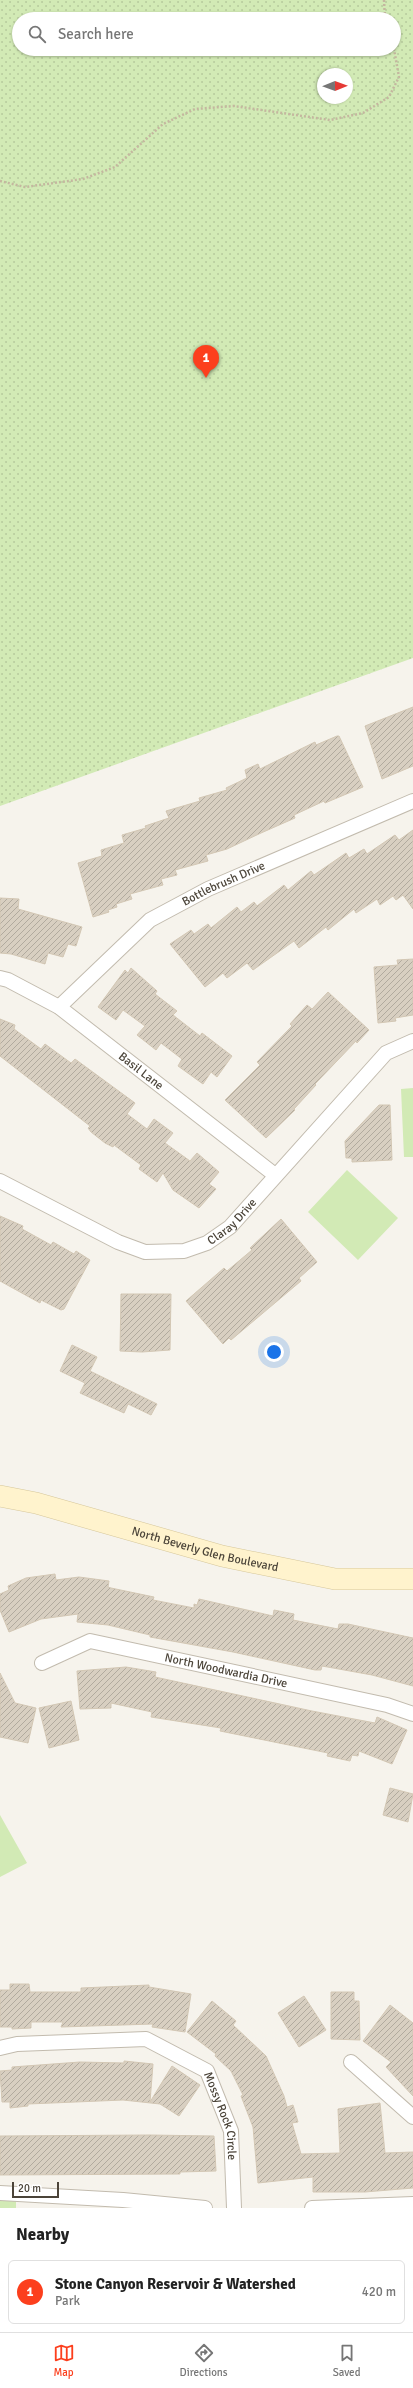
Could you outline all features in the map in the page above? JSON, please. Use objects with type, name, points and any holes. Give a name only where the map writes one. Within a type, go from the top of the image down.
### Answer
[{"type":"main road","name":"North Beverly Glen Boulevard","points":[[0,1496],[36,1503],[222,1556],[320,1576],[335,1579],[413,1579]]},
{"type":"street","name":"Bottlebrush Drive","points":[[59,1007],[150,920],[208,889],[413,800]]},
{"type":"street","name":"Basil Lane","points":[[0,978],[8,980],[59,1007],[275,1175]]},
{"type":"street","name":"Claray Drive","points":[[0,1181],[118,1242],[145,1252],[165,1253],[184,1251],[207,1243],[230,1227],[275,1175],[386,1053],[413,1041]]},
{"type":"street","name":"North Woodwardia Drive","points":[[42,1662],[90,1641],[387,1705],[413,1714]]},
{"type":"street","name":"Mossy Rock Circle","points":[[0,2048],[17,2044],[146,2040],[207,2071],[232,2131],[234,2208]]},
{"type":"street","points":[[351,2062],[413,2117]]},
{"type":"street","points":[[0,2193],[123,2204],[205,2208]]},
{"type":"street","points":[[312,2208],[413,2204]]},
{"type":"path","points":[[384,0],[385,12]]},
{"type":"path","points":[[0,182],[25,187],[83,179],[115,167],[163,124],[195,108],[234,106],[330,120],[363,113],[389,97],[399,77],[395,56]]},
{"type":"green space","points":[[0,0],[413,0],[413,658],[0,806]]},
{"type":"green space","points":[[413,1088],[413,1157],[404,1157],[401,1089]]},
{"type":"green space","points":[[347,1170],[398,1218],[358,1260],[308,1212]]},
{"type":"green space","points":[[0,1815],[27,1863],[0,1877]]},
{"type":"green space","points":[[0,2193],[16,2194],[16,2208],[0,2208]]},
{"type":"building","points":[[413,707],[413,766],[382,779],[365,726]]},
{"type":"building","points":[[339,736],[363,787],[325,803],[324,801],[294,815],[295,818],[227,849],[206,855],[208,861],[175,870],[177,875],[161,879],[163,885],[130,894],[132,899],[116,904],[117,907],[108,910],[109,912],[93,917],[78,863],[102,856],[101,850],[124,843],[122,835],[146,828],[145,826],[169,818],[166,811],[200,801],[199,798],[227,790],[226,788],[247,778],[245,770],[258,764],[260,769],[315,742],[316,745]]},
{"type":"building","points":[[413,830],[413,909],[403,895],[396,900],[393,896],[380,905],[377,899],[356,913],[354,909],[328,930],[326,927],[299,948],[294,941],[253,970],[247,963],[227,978],[223,973],[205,987],[170,944],[191,930],[194,934],[208,924],[211,928],[237,907],[241,912],[254,902],[257,906],[284,885],[288,890],[311,871],[314,875],[346,853],[349,858],[364,849],[367,854],[395,835],[399,840]]},
{"type":"building","points":[[0,898],[19,899],[18,909],[82,927],[76,946],[68,944],[63,957],[48,953],[45,964],[11,954],[0,953]]},
{"type":"building","points":[[413,959],[413,1015],[395,1018],[396,1021],[378,1023],[374,967],[398,965],[397,960]]},
{"type":"building","points":[[131,968],[157,991],[155,994],[177,1011],[173,1015],[200,1036],[202,1033],[232,1056],[217,1077],[211,1072],[203,1084],[178,1066],[182,1059],[161,1043],[156,1050],[137,1035],[145,1026],[123,1010],[116,1020],[98,1007],[125,970],[128,973]]},
{"type":"building","points":[[328,992],[369,1030],[357,1043],[356,1041],[315,1084],[316,1085],[294,1109],[295,1110],[266,1138],[225,1100],[260,1065],[257,1062],[292,1026],[290,1024],[307,1005],[312,1009]]},
{"type":"building","points":[[0,1019],[15,1025],[14,1029],[41,1049],[45,1044],[71,1063],[75,1059],[135,1103],[127,1114],[147,1129],[154,1119],[173,1133],[165,1143],[190,1161],[197,1153],[219,1172],[209,1184],[216,1189],[199,1208],[173,1190],[163,1173],[157,1182],[139,1169],[141,1165],[114,1145],[113,1147],[105,1143],[91,1132],[88,1128],[90,1126],[0,1056]]},
{"type":"building","points":[[379,1105],[390,1105],[392,1160],[352,1162],[352,1158],[346,1158],[345,1141]]},
{"type":"building","points":[[0,1216],[23,1226],[22,1229],[51,1245],[53,1242],[74,1254],[76,1251],[90,1260],[64,1309],[61,1310],[41,1300],[40,1303],[0,1281]]},
{"type":"building","points":[[281,1219],[317,1262],[299,1278],[301,1281],[231,1340],[229,1338],[223,1344],[186,1301],[224,1268],[227,1271],[252,1250],[250,1248]]},
{"type":"building","points":[[121,1294],[171,1294],[170,1350],[142,1352],[120,1351]]},
{"type":"building","points":[[72,1345],[97,1357],[90,1371],[157,1404],[151,1415],[128,1404],[124,1413],[80,1393],[85,1383],[60,1371]]},
{"type":"building","points":[[55,1574],[56,1580],[79,1577],[109,1581],[108,1587],[111,1588],[154,1597],[153,1600],[194,1608],[194,1604],[197,1605],[199,1599],[273,1616],[274,1610],[294,1614],[293,1620],[338,1629],[339,1624],[348,1624],[413,1638],[413,1686],[372,1675],[322,1666],[321,1670],[315,1670],[233,1652],[150,1637],[150,1635],[108,1625],[77,1622],[78,1614],[41,1619],[9,1632],[0,1610],[0,1594],[9,1590],[8,1586],[26,1578]]},
{"type":"building","points":[[126,1667],[156,1672],[155,1677],[312,1711],[375,1723],[377,1717],[407,1730],[392,1764],[359,1751],[358,1756],[352,1755],[350,1761],[327,1756],[328,1753],[220,1731],[221,1728],[151,1717],[152,1712],[111,1703],[111,1708],[80,1709],[77,1671]]},
{"type":"building","points":[[0,1673],[15,1703],[36,1708],[28,1743],[0,1737]]},
{"type":"building","points":[[71,1701],[79,1740],[49,1748],[39,1708]]},
{"type":"building","points":[[390,1788],[413,1794],[408,1822],[383,1815]]},
{"type":"building","points":[[10,1984],[29,1984],[30,1992],[81,1992],[81,1988],[149,1985],[149,1987],[191,1994],[185,2032],[152,2027],[153,2024],[61,2027],[63,2022],[31,2022],[31,2028],[12,2029],[12,2027],[0,2027],[0,1990],[10,1990]]},
{"type":"building","points":[[331,1992],[354,1992],[354,2001],[359,2001],[360,2040],[331,2039]]},
{"type":"building","points":[[304,1996],[326,2030],[299,2047],[278,2013]]},
{"type":"building","points":[[212,2001],[236,2021],[233,2025],[266,2056],[284,2096],[287,2107],[293,2105],[298,2122],[292,2123],[301,2154],[340,2153],[338,2109],[380,2103],[385,2153],[413,2152],[413,2188],[365,2192],[313,2192],[313,2177],[258,2183],[253,2127],[241,2096],[243,2095],[231,2071],[215,2056],[216,2054],[187,2032]]},
{"type":"building","points":[[390,2005],[413,2023],[413,2096],[386,2067],[391,2062],[363,2041]]},
{"type":"building","points":[[124,2061],[153,2064],[150,2102],[172,2066],[200,2085],[179,2116],[160,2104],[123,2100],[28,2104],[28,2106],[10,2108],[10,2102],[2,2102],[0,2071],[12,2070],[12,2067],[80,2062],[124,2063]]},
{"type":"building","points":[[0,2136],[214,2136],[216,2171],[180,2172],[180,2174],[0,2175]]},
{"type":"place","name":"Stone Canyon Reservoir & Watershed","points":[[206,378]]}]
